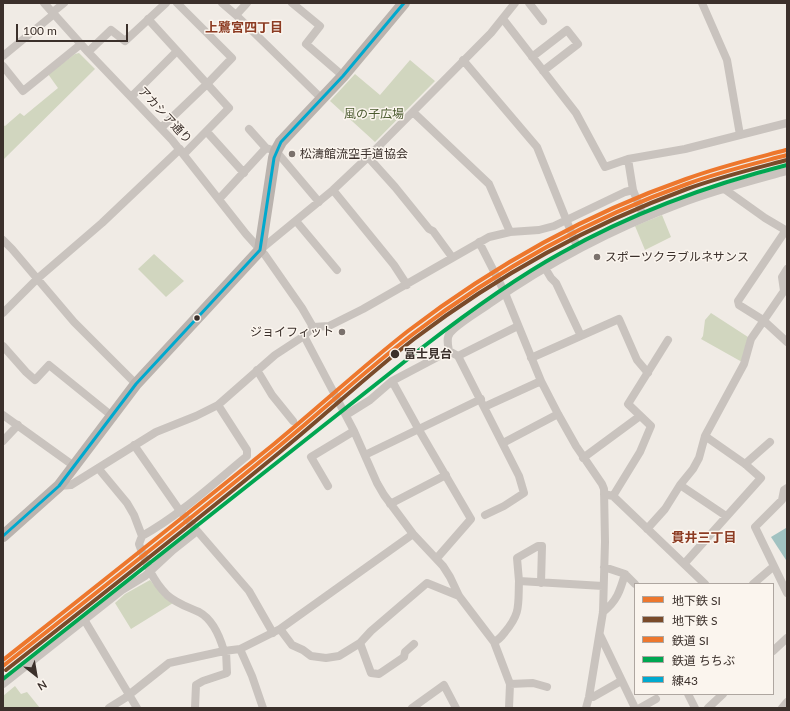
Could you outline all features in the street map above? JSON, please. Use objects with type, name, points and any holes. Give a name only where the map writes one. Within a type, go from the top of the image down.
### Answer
[{"type":"main road","points":[[3,536],[59,486],[136,384],[260,250],[271,149],[281,142],[343,76],[404,3]]},
{"type":"street","name":"アカシア通り","points":[[44,3],[88,52],[182,151],[283,280],[313,327]]},
{"type":"street","points":[[3,56],[64,3]]},
{"type":"street","points":[[88,52],[111,30],[124,41],[166,3]]},
{"type":"street","points":[[161,128],[232,58],[177,3]]},
{"type":"street","points":[[222,3],[322,99]]},
{"type":"street","points":[[236,15],[247,3]]},
{"type":"street","points":[[292,3],[320,26],[306,44],[343,76]]},
{"type":"street","points":[[260,250],[333,190],[368,157],[491,33],[515,3]]},
{"type":"street","points":[[529,3],[543,21]]},
{"type":"street","points":[[702,3],[727,60],[740,135]]},
{"type":"street","points":[[4,310],[182,151],[206,132],[229,108],[208,83],[148,19]]},
{"type":"street","points":[[503,19],[576,113],[605,167],[628,159],[685,149],[787,123]]},
{"type":"street","points":[[532,57],[568,30],[578,44],[543,71]]},
{"type":"street","points":[[3,66],[23,92],[81,44]]},
{"type":"street","points":[[131,97],[177,51]]},
{"type":"street","points":[[463,60],[537,147],[578,249]]},
{"type":"street","points":[[412,112],[489,184],[510,232]]},
{"type":"street","points":[[249,129],[271,149],[319,202]]},
{"type":"street","points":[[206,132],[244,173]]},
{"type":"street","points":[[220,198],[244,173],[271,149]]},
{"type":"street","points":[[368,157],[395,187],[429,230],[433,231],[452,257]]},
{"type":"street","points":[[628,159],[633,190],[644,218]]},
{"type":"street","points":[[449,351],[447,340],[450,333],[505,293],[578,249],[644,218],[723,188],[787,171]]},
{"type":"street","points":[[723,188],[765,218],[787,230],[738,301],[739,305],[763,320],[787,342]]},
{"type":"street","points":[[333,190],[394,265],[407,284]]},
{"type":"street","points":[[59,486],[71,485],[156,432],[196,416],[218,405],[256,370],[275,355],[304,336],[313,327],[329,326],[363,309],[489,237],[510,232],[539,230],[567,220],[625,192],[633,190]]},
{"type":"street","points":[[296,221],[337,270]]},
{"type":"street","points":[[3,240],[74,322],[136,384]]},
{"type":"street","points":[[479,242],[505,293],[541,381],[583,458],[602,484],[604,494],[605,542],[603,612],[590,697],[586,708]]},
{"type":"street","points":[[545,268],[556,283],[582,336]]},
{"type":"street","points":[[647,529],[666,509],[680,485],[693,469],[699,458],[705,436],[744,364],[751,339],[784,291],[782,277],[787,269]]},
{"type":"street","points":[[531,358],[619,320],[637,360],[648,373]]},
{"type":"street","points":[[458,356],[518,326]]},
{"type":"street","points":[[304,336],[354,431],[377,483],[390,504],[413,534],[437,558],[450,577],[459,596],[494,642],[510,684],[509,708]]},
{"type":"street","points":[[613,496],[640,452],[652,426],[628,404],[668,340]]},
{"type":"street","points":[[3,346],[35,380],[49,365],[112,416]]},
{"type":"street","points":[[449,351],[458,356],[481,399],[519,476],[524,493],[485,516]]},
{"type":"street","points":[[346,416],[370,400],[392,381],[449,351]]},
{"type":"street","points":[[256,370],[272,395],[293,422]]},
{"type":"street","points":[[392,381],[471,519],[437,558]]},
{"type":"street","points":[[484,407],[541,381]]},
{"type":"street","points":[[365,455],[481,399]]},
{"type":"street","points":[[142,536],[152,531],[180,510],[247,456],[247,450],[218,405]]},
{"type":"street","points":[[502,443],[558,414]]},
{"type":"street","points":[[3,415],[74,466]]},
{"type":"street","points":[[583,458],[640,416]]},
{"type":"street","points":[[3,441],[18,425]]},
{"type":"street","points":[[328,486],[311,457],[354,431]]},
{"type":"street","points":[[684,564],[761,478],[745,464],[705,436]]},
{"type":"street","points":[[745,464],[770,442]]},
{"type":"street","points":[[134,445],[180,510],[249,591],[276,631],[292,645],[311,656],[326,658],[340,656],[360,643],[371,631],[427,583],[459,596]]},
{"type":"street","points":[[98,468],[102,475],[127,503],[134,515],[142,536],[139,544],[154,581],[174,600],[183,606],[201,613],[208,620],[220,638],[225,651],[227,673],[203,681],[196,685],[195,708]]},
{"type":"street","points":[[390,504],[446,475]]},
{"type":"street","points":[[680,485],[726,516]]},
{"type":"street","points":[[787,488],[784,490],[782,500],[755,527],[787,593]]},
{"type":"street","points":[[604,494],[613,496],[704,583]]},
{"type":"street","points":[[3,684],[85,621],[122,590],[150,571],[197,531]]},
{"type":"street","points":[[109,708],[169,663],[240,649],[276,631],[413,534]]},
{"type":"street","points":[[494,642],[498,640],[513,622],[518,611],[519,581],[517,558],[538,546],[542,546],[541,583]]},
{"type":"street","points":[[754,583],[774,566]]},
{"type":"street","points":[[604,568],[625,574],[634,583]]},
{"type":"street","points":[[603,612],[611,606],[620,593],[625,574]]},
{"type":"street","points":[[519,581],[603,586]]},
{"type":"street","points":[[85,621],[137,708]]},
{"type":"street","points":[[599,634],[634,708]]},
{"type":"street","points":[[774,647],[787,638]]},
{"type":"street","points":[[360,643],[371,673],[379,674],[404,657],[405,652],[414,644]]},
{"type":"street","points":[[240,649],[252,676],[263,708]]},
{"type":"street","points":[[590,697],[593,697],[621,681]]},
{"type":"street","points":[[510,684],[533,683],[547,687]]},
{"type":"street","points":[[412,708],[444,685],[456,708]]},
{"type":"street","points":[[688,695],[695,708]]},
{"type":"street","points":[[708,708],[722,695]]},
{"type":"street","points":[[640,708],[656,699]]},
{"type":"street","points":[[782,708],[787,702]]},
{"type":"green space","points":[[79,53],[95,69],[3,160],[3,125],[5,126],[20,113],[24,116],[58,88],[48,74],[75,54]]},
{"type":"green space","name":"風の子広場","points":[[410,60],[435,81],[375,142],[330,101],[355,74],[380,95]]},
{"type":"green space","points":[[662,215],[671,237],[645,250],[635,226]]},
{"type":"green space","points":[[154,254],[184,281],[166,297],[138,269]]},
{"type":"green space","points":[[711,313],[748,337],[742,362],[701,339],[703,336],[705,320]]},
{"type":"green space","points":[[150,580],[164,597],[173,603],[131,629],[115,603],[125,594]]},
{"type":"green space","points":[[15,686],[21,694],[27,692],[40,708],[3,708],[3,696]]},
{"type":"water","points":[[786,528],[787,530],[786,560],[771,537]]},
{"type":"metro line","name":"SI","points":[[3,666],[244,475],[413,334],[477,289],[544,248],[614,213],[699,180],[736,168],[787,155]]},
{"type":"metro line","name":"S","points":[[6,670],[246,480],[414,339],[478,294],[511,273],[579,236],[651,203],[687,189],[737,173],[787,160]]},
{"type":"rail line","name":"SI","points":[[3,660],[274,444],[408,331],[473,285],[541,244],[576,226],[649,193],[735,163],[786,150]]},
{"type":"rail line","name":"ちちぶ","points":[[3,679],[423,347],[473,309],[507,286],[543,263],[615,225],[699,191],[787,165]]},
{"type":"transit line","name":"練43","points":[[3,536],[59,486],[136,384],[260,250],[274,158],[281,142],[343,76],[404,3]]},
{"type":"place","name":"松濤館流空手道協会","points":[[292,154]]},
{"type":"place","name":"スポーツクラブルネサンス","points":[[597,257]]},
{"type":"place","name":"ジョイフィット","points":[[342,332]]},
{"type":"place","name":"富士見台","points":[[395,354]]},
{"type":"district","name":"上鷺宮四丁目","points":[[244,28]]},
{"type":"district","name":"貫井三丁目","points":[[704,538]]}]
